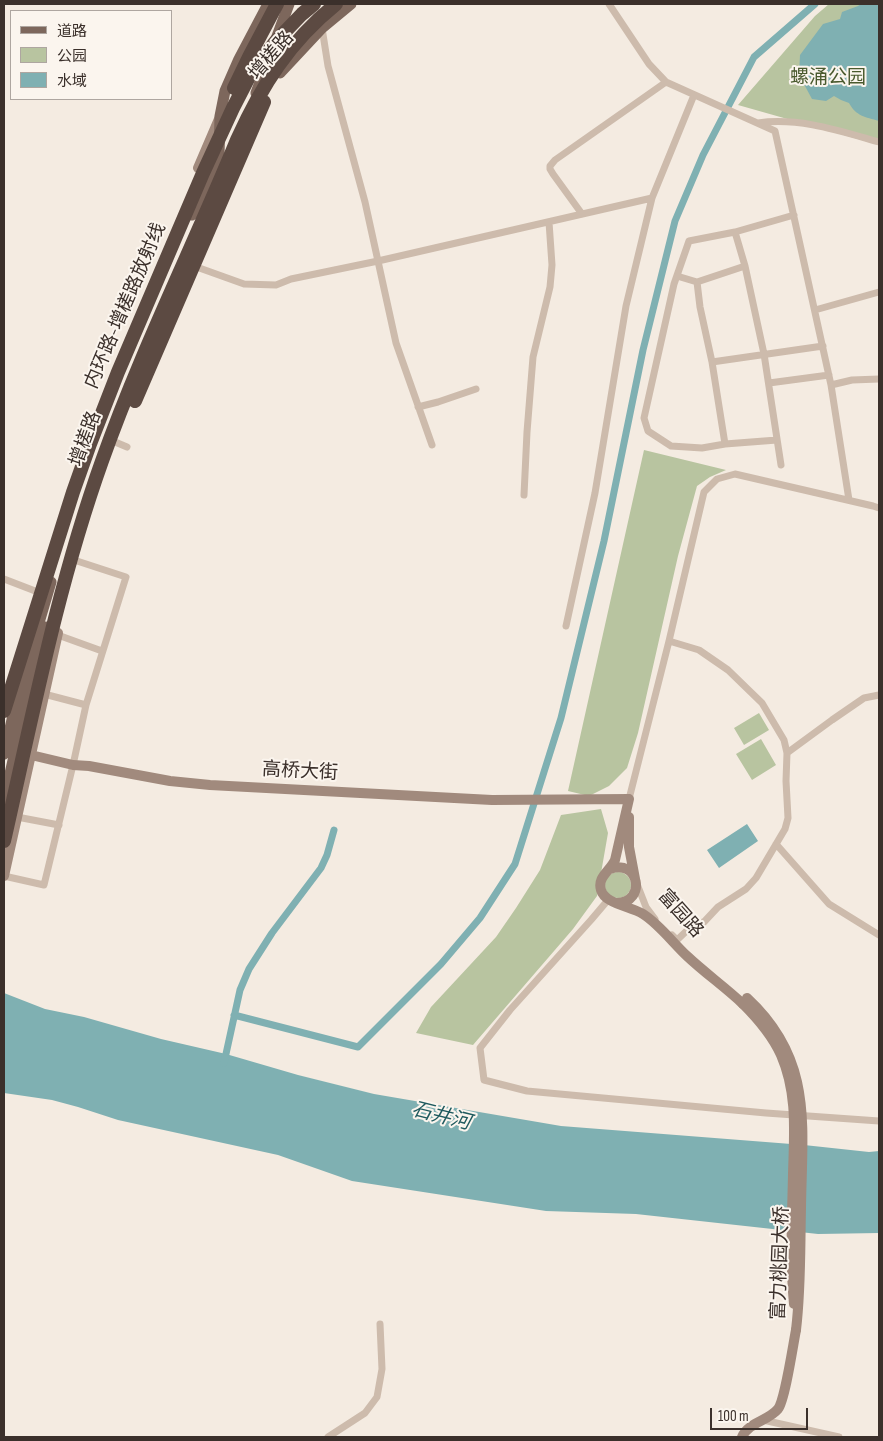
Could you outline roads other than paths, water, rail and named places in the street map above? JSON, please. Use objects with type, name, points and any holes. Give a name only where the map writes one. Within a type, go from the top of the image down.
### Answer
[{"type":"highway","points":[[203,173],[215,131],[228,99],[278,4]]},
{"type":"highway","points":[[4,841],[59,603],[91,475],[124,424],[227,191],[269,91],[299,4]]},
{"type":"highway","name":"增槎路","points":[[203,173],[233,108],[254,70],[282,34],[314,4]]},
{"type":"highway","name":"增槎路","points":[[91,475],[114,430],[138,368],[256,100],[292,46],[315,21],[344,5]]},
{"type":"highway","name":"内环路-增槎路放射线","points":[[9,711],[73,492],[90,444],[118,372],[203,173]]},
{"type":"main road","points":[[261,17],[268,4]]},
{"type":"main road","name":"增槎路","points":[[8,758],[9,711],[43,593],[91,475],[114,398],[149,312],[219,156],[220,116],[223,100],[234,70],[261,17],[278,4]]},
{"type":"main road","points":[[249,116],[289,4]]},
{"type":"main road","points":[[303,4],[322,14],[332,13],[344,5]]},
{"type":"main road","name":"增槎路","points":[[8,758],[30,685],[50,636],[62,571],[83,503],[110,440],[121,398],[176,284],[219,173],[249,116],[268,86],[344,5]]},
{"type":"main road","points":[[4,800],[8,758]]},
{"type":"street","points":[[609,4],[649,64],[666,82],[775,131],[829,375],[849,500]]},
{"type":"street","points":[[322,28],[328,66],[365,202],[396,343],[432,445]]},
{"type":"street","points":[[582,214],[553,174],[550,166],[555,160],[666,82]]},
{"type":"street","points":[[219,156],[242,94],[250,90],[256,94]]},
{"type":"street","points":[[566,626],[595,493],[626,306],[652,198],[694,95]]},
{"type":"street","points":[[4,696],[43,593],[56,530],[99,406],[220,116]]},
{"type":"street","points":[[758,123],[776,120],[817,125],[879,142]]},
{"type":"street","points":[[176,284],[190,265],[228,173],[239,138]]},
{"type":"street","points":[[190,265],[244,284],[276,285],[291,279],[652,198]]},
{"type":"street","points":[[777,440],[725,444],[702,448],[671,446],[648,431],[644,418],[677,276],[688,242],[735,232],[794,215]]},
{"type":"street","points":[[524,494],[533,357],[552,272],[549,222]]},
{"type":"street","points":[[735,232],[745,266],[764,354],[781,465]]},
{"type":"street","points":[[677,276],[697,282],[745,266]]},
{"type":"street","points":[[697,282],[725,444]]},
{"type":"street","points":[[815,310],[879,292]]},
{"type":"street","points":[[129,333],[149,312]]},
{"type":"street","points":[[712,362],[823,346]]},
{"type":"street","points":[[769,383],[829,375]]},
{"type":"street","points":[[831,385],[852,380],[879,378]]},
{"type":"street","points":[[418,407],[476,389]]},
{"type":"street","points":[[76,561],[126,577],[86,705],[44,885],[4,876],[6,860],[44,694],[50,636],[60,622],[76,561],[110,440],[126,447]]},
{"type":"street","points":[[610,869],[616,855],[704,492],[717,479],[735,474],[879,508]]},
{"type":"street","points":[[72,481],[91,475]]},
{"type":"street","points":[[56,530],[60,553]]},
{"type":"street","points":[[62,571],[69,589]]},
{"type":"street","points":[[4,580],[43,593]]},
{"type":"street","points":[[50,636],[102,651]]},
{"type":"street","points":[[669,641],[699,650],[728,670],[762,703],[784,740],[787,753],[788,818],[785,829],[756,878],[746,889],[718,908],[703,923],[698,921],[677,940]]},
{"type":"street","points":[[9,680],[9,711]]},
{"type":"street","points":[[44,694],[86,705]]},
{"type":"street","points":[[787,753],[864,698],[879,695]]},
{"type":"street","name":"高桥大街","points":[[31,755],[73,765],[89,766],[170,781],[210,785],[484,800],[629,799]]},
{"type":"street","name":"富园路","points":[[629,799],[629,847],[631,862],[635,879],[648,910],[677,940],[745,1001]]},
{"type":"street","points":[[17,817],[59,825]]},
{"type":"street","points":[[776,844],[829,904],[879,935]]},
{"type":"street","points":[[612,901],[601,891],[600,882],[604,873],[610,869],[616,867],[626,869],[631,872],[635,879],[636,886],[632,896],[627,901],[612,901],[591,920],[510,1010],[480,1048],[484,1080],[527,1091],[879,1121]]},
{"type":"street","name":"富园路","points":[[612,901],[636,910],[648,917],[688,956],[745,1001]]},
{"type":"street","name":"富力桃园大桥","points":[[742,1437],[752,1425],[771,1415],[781,1404],[796,1330],[800,1274],[802,1124],[800,1097],[792,1064],[780,1038],[770,1021],[745,1001]]},
{"type":"street","points":[[328,1437],[365,1413],[377,1397],[382,1369],[380,1324]]},
{"type":"street","points":[[763,1420],[839,1437]]},
{"type":"water","points":[[861,4],[879,4],[879,121],[861,115],[849,103],[834,96],[826,101],[812,99],[799,75],[800,55],[823,24],[840,19],[842,12]]},
{"type":"water","points":[[747,824],[758,841],[719,868],[707,850]]},
{"type":"water","name":"石井河","points":[[4,993],[45,1009],[84,1017],[161,1039],[226,1054],[374,1094],[561,1126],[804,1145],[869,1152],[879,1151],[879,1233],[818,1234],[636,1214],[546,1211],[352,1181],[278,1155],[118,1120],[52,1100],[4,1093]]},
{"type":"waterway","points":[[234,1015],[358,1047],[441,964],[480,918],[515,864],[561,718],[604,541],[643,350],[675,221],[703,155],[754,57],[815,4]]},
{"type":"waterway","points":[[224,1063],[240,990],[249,969],[272,933],[321,868],[334,830]]},
{"type":"park label","name":"螺涌公园","points":[[828,78]]}]
